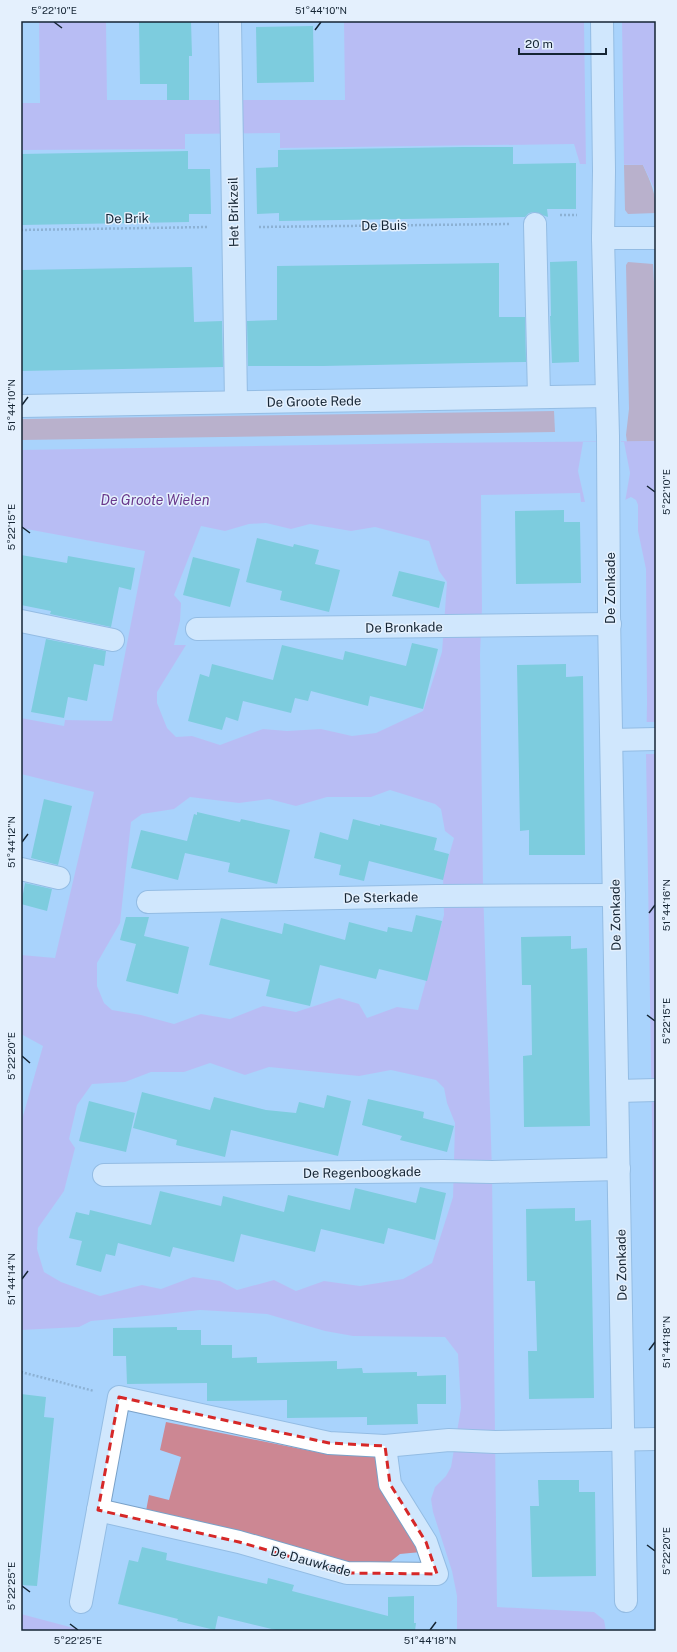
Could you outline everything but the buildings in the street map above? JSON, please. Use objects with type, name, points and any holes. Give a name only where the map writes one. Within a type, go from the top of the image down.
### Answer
[{"type":"street","name":"Het Brikzeil","points":[[230,21],[236,402]]},
{"type":"street","name":"De Zonkade","points":[[602,21],[604,171],[603,215],[608,436],[610,624],[621,740],[614,895],[637,1091],[619,1169],[626,1601]]},
{"type":"street","points":[[535,224],[539,397]]},
{"type":"street","points":[[604,238],[656,238]]},
{"type":"street","name":"De Groote Rede","points":[[21,406],[607,396]]},
{"type":"street","points":[[21,621],[114,640]]},
{"type":"street","name":"De Bronkade","points":[[197,629],[610,624]]},
{"type":"street","points":[[621,740],[656,740]]},
{"type":"street","points":[[21,868],[59,878]]},
{"type":"street","name":"De Sterkade","points":[[148,902],[437,896],[489,897],[614,895]]},
{"type":"street","name":"De Regenboogkade","points":[[104,1175],[443,1171],[492,1172],[619,1169]]},
{"type":"street","points":[[81,1602],[119,1397],[329,1444],[385,1446],[449,1440],[495,1442],[652,1440]]},
{"type":"street","name":"De Dauwkade","points":[[98,1510],[239,1542],[347,1573],[437,1574],[426,1542],[390,1484],[385,1446]]},
{"type":"path","name":"De Buis","points":[[234,227],[535,224],[546,223],[556,215],[603,215]]},
{"type":"path","name":"De Brik","points":[[21,230],[234,227]]},
{"type":"path","points":[[21,1372],[119,1397]]},
{"type":"highlighted area","points":[[119,1397],[329,1443],[385,1446],[390,1484],[426,1542],[437,1574],[347,1573],[239,1542],[98,1510]]},
{"type":"shaded area","points":[[624,165],[643,165],[654,194],[656,213],[628,214],[625,210]]},
{"type":"shaded area","points":[[628,262],[653,264],[656,319],[656,441],[627,442],[626,435],[629,409],[626,265]]},
{"type":"shaded area","points":[[554,411],[555,432],[21,440],[21,419]]},
{"type":"shaded area","points":[[166,1422],[326,1454],[374,1456],[380,1463],[421,1552],[400,1554],[390,1562],[348,1562],[146,1511],[149,1495],[169,1500],[181,1457],[160,1450]]},
{"type":"water","points":[[39,21],[106,21],[107,100],[345,100],[344,21],[656,21],[656,198],[654,188],[643,165],[580,164],[574,144],[280,148],[280,133],[185,134],[185,149],[21,150],[21,103],[40,103]]},
{"type":"water","name":"De Groote Wielen","points":[[656,441],[656,1370],[646,754],[646,569],[638,531],[638,505],[636,500],[631,497],[625,500],[581,502],[580,493],[481,495],[482,609],[480,654],[483,886],[492,1172],[497,1607],[594,1612],[604,1620],[606,1631],[457,1631],[457,1596],[452,1571],[433,1512],[431,1499],[435,1487],[446,1476],[451,1467],[461,1408],[458,1354],[445,1337],[353,1336],[325,1331],[267,1314],[200,1310],[91,1321],[79,1327],[21,1330],[21,1123],[43,1046],[21,1034],[21,955],[55,958],[94,792],[21,774],[21,718],[64,726],[65,720],[112,721],[145,551],[21,528],[21,450]],"holes":[[[266,523],[291,529],[310,524],[351,531],[375,527],[429,541],[439,571],[447,582],[442,652],[423,711],[376,733],[352,736],[321,729],[287,731],[263,729],[220,745],[192,736],[176,737],[167,728],[157,703],[157,692],[186,645],[174,645],[180,621],[181,603],[174,595],[201,526],[225,531],[249,524]],[[390,790],[435,804],[441,809],[445,831],[454,838],[443,876],[444,915],[418,1010],[397,1007],[367,1018],[359,1004],[339,998],[296,1012],[263,1006],[230,1019],[201,1014],[174,1024],[141,1015],[112,1010],[104,1003],[97,986],[97,963],[120,923],[131,822],[142,814],[174,809],[190,797],[239,803],[269,799],[296,806],[327,797],[371,797]],[[210,1063],[245,1075],[269,1067],[359,1076],[391,1070],[436,1080],[444,1088],[447,1103],[455,1123],[453,1197],[432,1263],[403,1279],[360,1286],[324,1281],[296,1291],[274,1280],[237,1290],[220,1281],[193,1277],[161,1289],[142,1285],[100,1296],[61,1282],[44,1272],[37,1249],[38,1228],[64,1191],[75,1148],[69,1139],[77,1105],[92,1084],[125,1082],[151,1072],[184,1072]]]},
{"type":"water","points":[[21,1614],[85,1631],[21,1631]]},
{"type":"pier","points":[[584,21],[622,21],[624,167],[586,166]]},
{"type":"pier","points":[[597,440],[621,440],[621,442],[624,442],[630,473],[625,502],[585,502],[578,471],[583,442],[596,442]]},
{"type":"pier","points":[[644,722],[656,722],[656,754],[644,754]]}]
